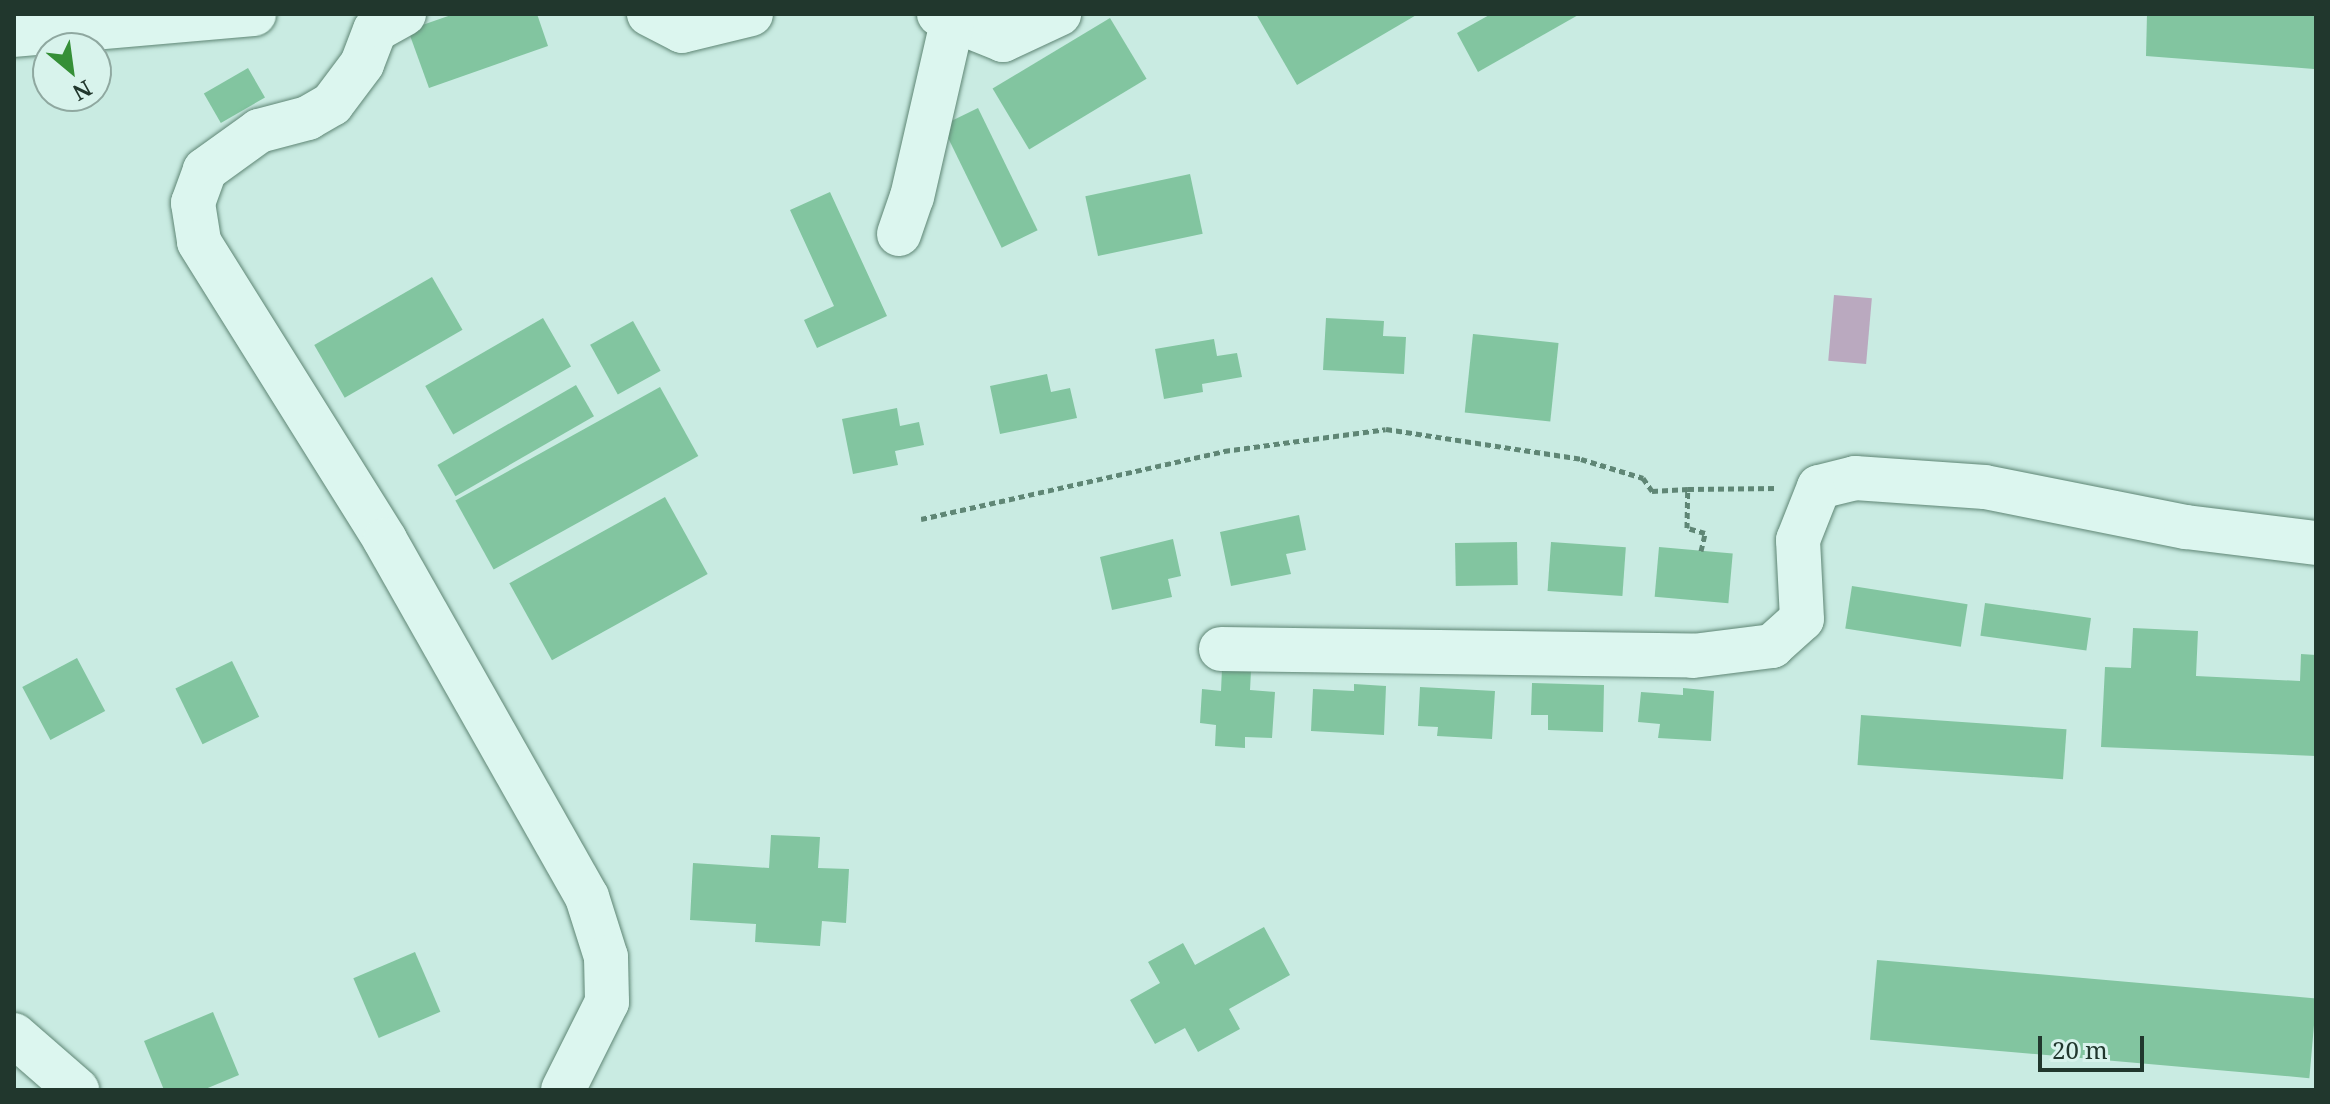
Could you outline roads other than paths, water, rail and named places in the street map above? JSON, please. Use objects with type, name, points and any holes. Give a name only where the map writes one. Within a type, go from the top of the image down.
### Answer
[{"type":"street","points":[[14,35],[254,14]]},
{"type":"street","points":[[649,14],[682,31],[751,14]]},
{"type":"street","points":[[899,234],[912,197],[946,18],[1003,40],[1059,14]]},
{"type":"street","points":[[375,19],[362,64],[332,104],[308,118],[259,131],[205,170],[193,203],[199,242],[385,540],[587,897],[606,957],[607,1002],[563,1090]]},
{"type":"street","points":[[1221,649],[1693,656],[1772,646],[1802,619],[1798,540],[1819,487],[1855,478],[1985,487],[2186,527],[2316,543]]},
{"type":"street","points":[[14,1035],[77,1090]]}]
